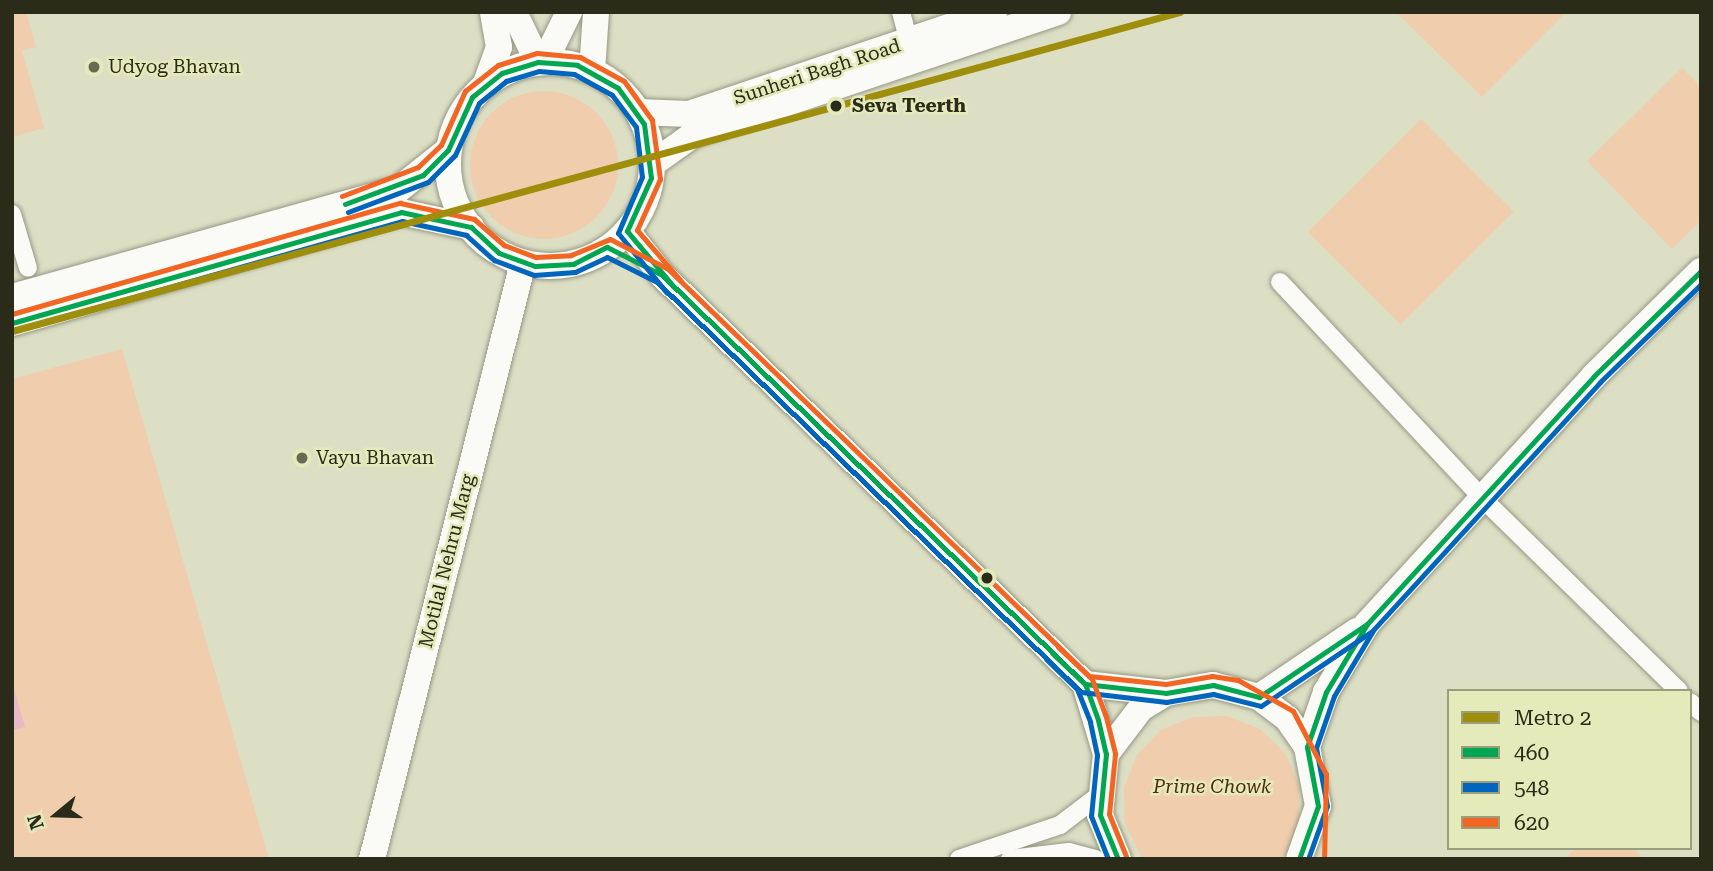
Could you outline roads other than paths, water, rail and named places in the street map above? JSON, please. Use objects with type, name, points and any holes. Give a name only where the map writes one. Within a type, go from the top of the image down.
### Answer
[{"type":"main road","points":[[486,83],[541,61],[592,71],[638,112],[652,164],[645,200],[617,239],[573,264],[523,263],[488,246],[471,227],[454,199],[448,150],[460,113],[486,83],[499,47],[494,12]]},
{"type":"main road","points":[[514,12],[541,61]]},
{"type":"main road","points":[[541,61],[569,12]]},
{"type":"main road","points":[[592,71],[596,12]]},
{"type":"main road","name":"Sunheri Bagh Road","points":[[638,112],[689,114],[912,53],[994,12]]},
{"type":"main road","points":[[652,164],[694,134],[912,53],[1058,12]]},
{"type":"main road","points":[[12,297],[399,189],[448,150]]},
{"type":"main road","points":[[12,323],[401,212],[471,227]]},
{"type":"main road","points":[[617,239],[662,275],[1085,684],[1106,754]]},
{"type":"main road","name":"Motilal Nehru Marg","points":[[372,859],[523,263]]},
{"type":"main road","points":[[1307,747],[1326,692],[1367,624],[1701,271]]},
{"type":"main road","points":[[1259,697],[1367,624]]},
{"type":"main road","points":[[1085,684],[1166,693],[1213,685],[1259,697],[1287,718],[1307,747],[1317,786],[1313,847],[1299,859]]},
{"type":"main road","points":[[1118,859],[1105,833],[1098,796],[1106,754],[1127,722],[1166,693]]},
{"type":"street","points":[[901,12],[912,53]]},
{"type":"street","points":[[12,214],[28,268]]},
{"type":"street","points":[[1280,282],[1483,499],[1677,689]]},
{"type":"street","points":[[958,859],[1060,825],[1098,796]]},
{"type":"street","points":[[1010,859],[1069,852],[1094,859]]},
{"type":"metro line","name":"2","points":[[12,331],[1180,12]]},
{"type":"place","name":"Udyog Bhavan","points":[[94,67]]},
{"type":"place","name":"Seva Teerth","points":[[836,106]]},
{"type":"place","name":"Vayu Bhavan","points":[[302,458]]},
{"type":"park label","name":"Prime Chowk","points":[[1212,787]]}]
